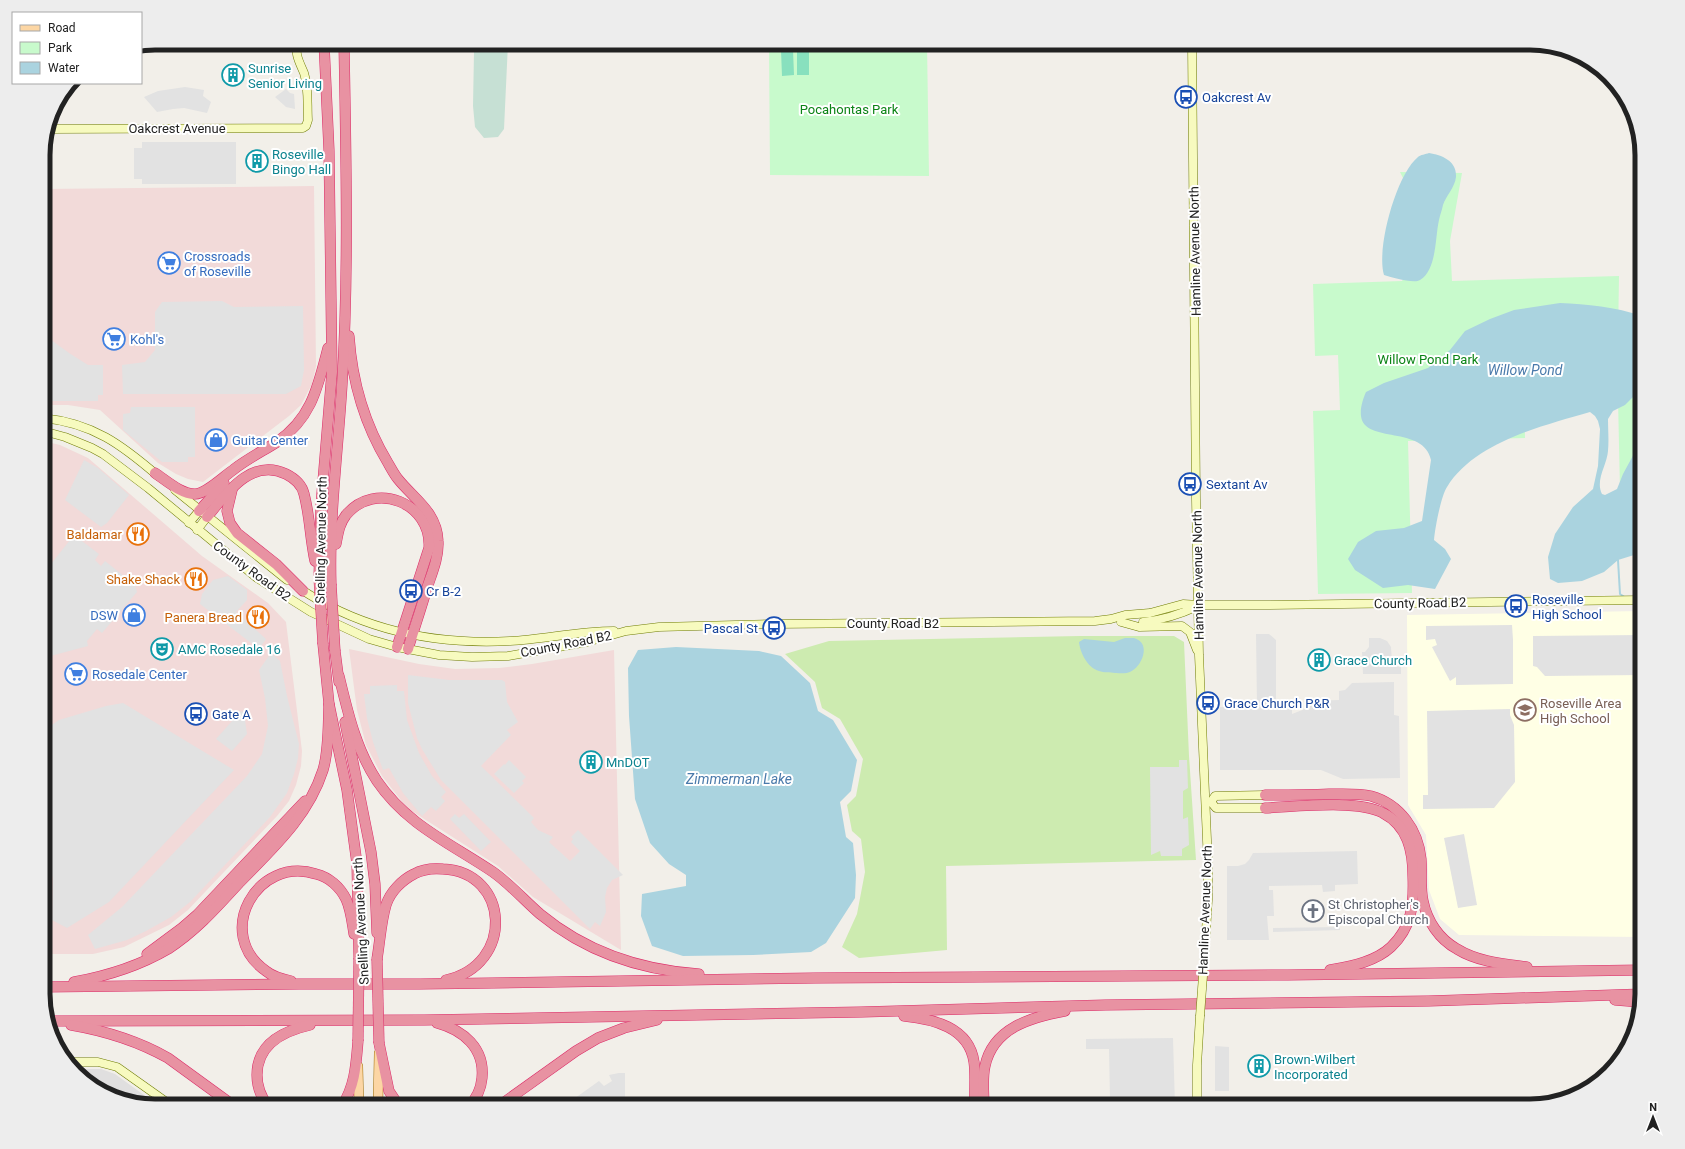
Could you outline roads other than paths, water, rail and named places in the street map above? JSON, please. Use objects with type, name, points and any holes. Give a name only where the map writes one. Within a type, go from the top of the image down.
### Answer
[{"type":"highway","name":"Snelling Avenue North","points":[[324,50],[329,150],[332,372],[321,505],[318,575],[329,704],[347,790],[357,864],[359,958],[358,1041]]},
{"type":"highway","name":"Snelling Avenue North","points":[[344,50],[346,146],[345,280],[342,384],[332,515],[331,584],[336,651],[346,730],[374,869],[379,1043]]},
{"type":"highway","points":[[345,280],[353,370],[357,389],[370,427],[398,479],[428,512],[436,530],[438,540],[436,561],[408,649]]},
{"type":"highway","points":[[155,473],[183,492],[198,494],[206,490],[248,459],[277,441],[295,427],[304,415],[319,386],[332,334]]},
{"type":"highway","points":[[203,514],[222,484],[248,459]]},
{"type":"highway","points":[[203,514],[234,485],[249,475],[267,469],[283,473],[297,482],[304,493],[313,553],[318,575]]},
{"type":"highway","points":[[234,485],[230,494],[227,511],[230,523],[237,533],[276,564],[303,591]]},
{"type":"highway","points":[[331,572],[338,530],[346,515],[353,509],[369,501],[384,498],[401,502],[416,512],[426,527],[429,548],[397,647]]},
{"type":"highway","points":[[339,676],[356,740],[377,780],[388,796],[409,818],[494,873],[541,914],[570,936],[612,956],[643,967],[662,971],[711,975],[814,978]]},
{"type":"highway","points":[[50,985],[93,978],[150,958],[172,946],[197,927],[289,832],[305,810],[323,770],[327,750],[329,704]]},
{"type":"highway","points":[[1265,795],[1362,794],[1382,800],[1391,805],[1407,819],[1418,840],[1425,910],[1441,937],[1458,950],[1478,958],[1497,963],[1565,972]]},
{"type":"highway","points":[[1265,808],[1354,805],[1372,808],[1389,816],[1402,829],[1410,846],[1413,858],[1413,910],[1405,930],[1390,948],[1372,959],[1351,966],[1321,972],[1288,975]]},
{"type":"highway","points":[[377,959],[386,904],[396,888],[419,872],[429,869],[448,869],[459,871],[468,875],[477,881],[492,904],[496,924],[492,944],[483,960],[467,973],[448,980],[420,984]]},
{"type":"highway","points":[[298,984],[273,976],[265,971],[252,958],[243,939],[243,916],[251,897],[263,883],[281,874],[300,871],[310,872],[326,878],[340,890],[349,908],[359,958]]},
{"type":"highway","points":[[50,986],[420,984],[814,978],[1288,975],[1635,970]]},
{"type":"highway","points":[[54,1021],[425,1020],[862,1012],[1105,1005],[1429,1001],[1635,994]]},
{"type":"highway","points":[[1555,997],[1635,1002]]},
{"type":"highway","points":[[984,1099],[983,1078],[985,1066],[993,1047],[1006,1032],[1015,1026],[1035,1018],[1081,1008],[1105,1005]]},
{"type":"highway","points":[[862,1012],[924,1018],[949,1026],[968,1045],[974,1062],[975,1099]]},
{"type":"highway","points":[[509,1099],[576,1051],[609,1032],[657,1020],[724,1014]]},
{"type":"highway","points":[[425,1020],[457,1030],[468,1038],[476,1049],[482,1065],[481,1084],[478,1095],[475,1099]]},
{"type":"highway","points":[[264,1099],[259,1091],[257,1078],[258,1063],[267,1046],[279,1036],[291,1030],[308,1025],[338,1021]]},
{"type":"highway","points":[[54,1022],[96,1030],[137,1043],[168,1058],[224,1099]]},
{"type":"highway","points":[[346,1099],[354,1081],[358,1041]]},
{"type":"highway","points":[[379,1043],[389,1091],[394,1099]]},
{"type":"main road","name":"Snelling Avenue North","points":[[358,1041],[359,1099]]},
{"type":"main road","name":"Snelling Avenue North","points":[[378,1099],[379,1043]]},
{"type":"street","name":"Oakcrest Avenue","points":[[54,129],[301,128],[306,126],[308,120],[307,86],[296,50]]},
{"type":"street","name":"Hamline Avenue North","points":[[1192,50],[1196,499],[1199,655],[1208,802],[1208,900],[1197,1065],[1197,1099]]},
{"type":"street","name":"County Road B2","points":[[50,419],[78,425],[112,440],[130,452],[203,514],[286,579],[303,591],[354,617],[401,633],[438,640],[483,642],[520,640],[591,631],[626,631]]},
{"type":"street","name":"County Road B2","points":[[50,433],[65,437],[103,454],[148,488],[257,578],[306,609],[370,639],[397,647],[438,655],[472,657],[508,656],[587,642],[626,631],[659,626],[709,624],[1095,621],[1125,615],[1150,613],[1183,604],[1635,600]]},
{"type":"street","points":[[189,523],[203,514]]},
{"type":"street","points":[[197,530],[203,514]]},
{"type":"street","name":"County Road B2","points":[[1111,619],[1121,622],[1157,620],[1184,612],[1199,605]]},
{"type":"street","points":[[1121,622],[1139,627],[1185,627],[1190,632],[1199,655]]},
{"type":"street","points":[[1265,795],[1215,796],[1208,802],[1216,808],[1265,808]]},
{"type":"street","points":[[76,1062],[98,1062],[108,1064],[125,1072],[162,1099]]},
{"type":"water","points":[[1429,153],[1444,157],[1451,163],[1456,171],[1454,184],[1443,205],[1439,220],[1430,269],[1426,275],[1417,281],[1402,280],[1384,275],[1382,263],[1385,231],[1395,195],[1410,166],[1419,156]]},
{"type":"water","name":"Willow Pond","points":[[1560,303],[1601,306],[1635,314],[1635,395],[1625,405],[1613,411],[1608,419],[1608,451],[1601,478],[1600,489],[1602,494],[1605,495],[1617,489],[1635,452],[1635,554],[1618,560],[1604,572],[1582,581],[1558,583],[1550,579],[1548,557],[1555,534],[1573,507],[1593,489],[1598,466],[1600,429],[1598,421],[1590,412],[1531,430],[1492,447],[1474,458],[1459,471],[1445,491],[1437,520],[1434,540],[1445,549],[1451,559],[1435,589],[1408,585],[1383,588],[1355,570],[1348,559],[1358,542],[1376,531],[1404,528],[1422,521],[1431,460],[1426,449],[1418,442],[1372,430],[1365,424],[1361,416],[1361,410],[1366,392],[1384,383],[1428,368],[1450,350],[1465,331],[1514,310]]},
{"type":"water","points":[[1125,638],[1134,638],[1139,641],[1143,645],[1144,650],[1138,665],[1130,672],[1125,673],[1103,672],[1091,667],[1085,660],[1079,642],[1084,639],[1114,642]]},
{"type":"water","name":"Zimmerman Lake","points":[[676,647],[759,651],[781,656],[810,683],[818,711],[833,720],[857,760],[851,791],[840,802],[846,837],[853,843],[856,875],[855,898],[826,943],[811,952],[683,956],[652,946],[641,916],[642,894],[686,886],[686,875],[669,864],[650,843],[635,799],[629,716],[628,668],[638,650]]},
{"type":"waterway","points":[[1618,560],[1620,594],[1626,598]]},
{"type":"place","name":"Sunrise Senior Living","points":[[233,75]]},
{"type":"place","name":"Oakcrest Av","points":[[1186,97]]},
{"type":"place","name":"Roseville Bingo Hall","points":[[257,161]]},
{"type":"place","name":"Crossroads of Roseville","points":[[169,263]]},
{"type":"place","name":"Kohl's","points":[[114,339]]},
{"type":"place","name":"Guitar Center","points":[[216,440]]},
{"type":"place","name":"Sextant Av","points":[[1190,484]]},
{"type":"place","name":"Baldamar","points":[[138,534]]},
{"type":"place","name":"Shake Shack","points":[[196,579]]},
{"type":"place","name":"Cr B-2","points":[[411,591]]},
{"type":"place","name":"Roseville High School","points":[[1516,606]]},
{"type":"place","name":"DSW","points":[[134,615]]},
{"type":"place","name":"Panera Bread","points":[[258,617]]},
{"type":"place","name":"Pascal St","points":[[774,628]]},
{"type":"place","name":"AMC Rosedale 16","points":[[162,649]]},
{"type":"place","name":"Grace Church","points":[[1319,660]]},
{"type":"place","name":"Rosedale Center","points":[[76,674]]},
{"type":"place","name":"Grace Church P&R","points":[[1208,703]]},
{"type":"place","name":"Roseville Area High School","points":[[1525,710]]},
{"type":"place","name":"Gate A","points":[[196,714]]},
{"type":"place","name":"MnDOT","points":[[591,762]]},
{"type":"place","name":"St Christopher's Episcopal Church","points":[[1313,911]]},
{"type":"place","name":"Brown-Wilbert Incorporated","points":[[1259,1066]]},
{"type":"park label","name":"Pocahontas Park","points":[[849,109]]},
{"type":"park label","name":"Willow Pond Park","points":[[1428,359]]}]
